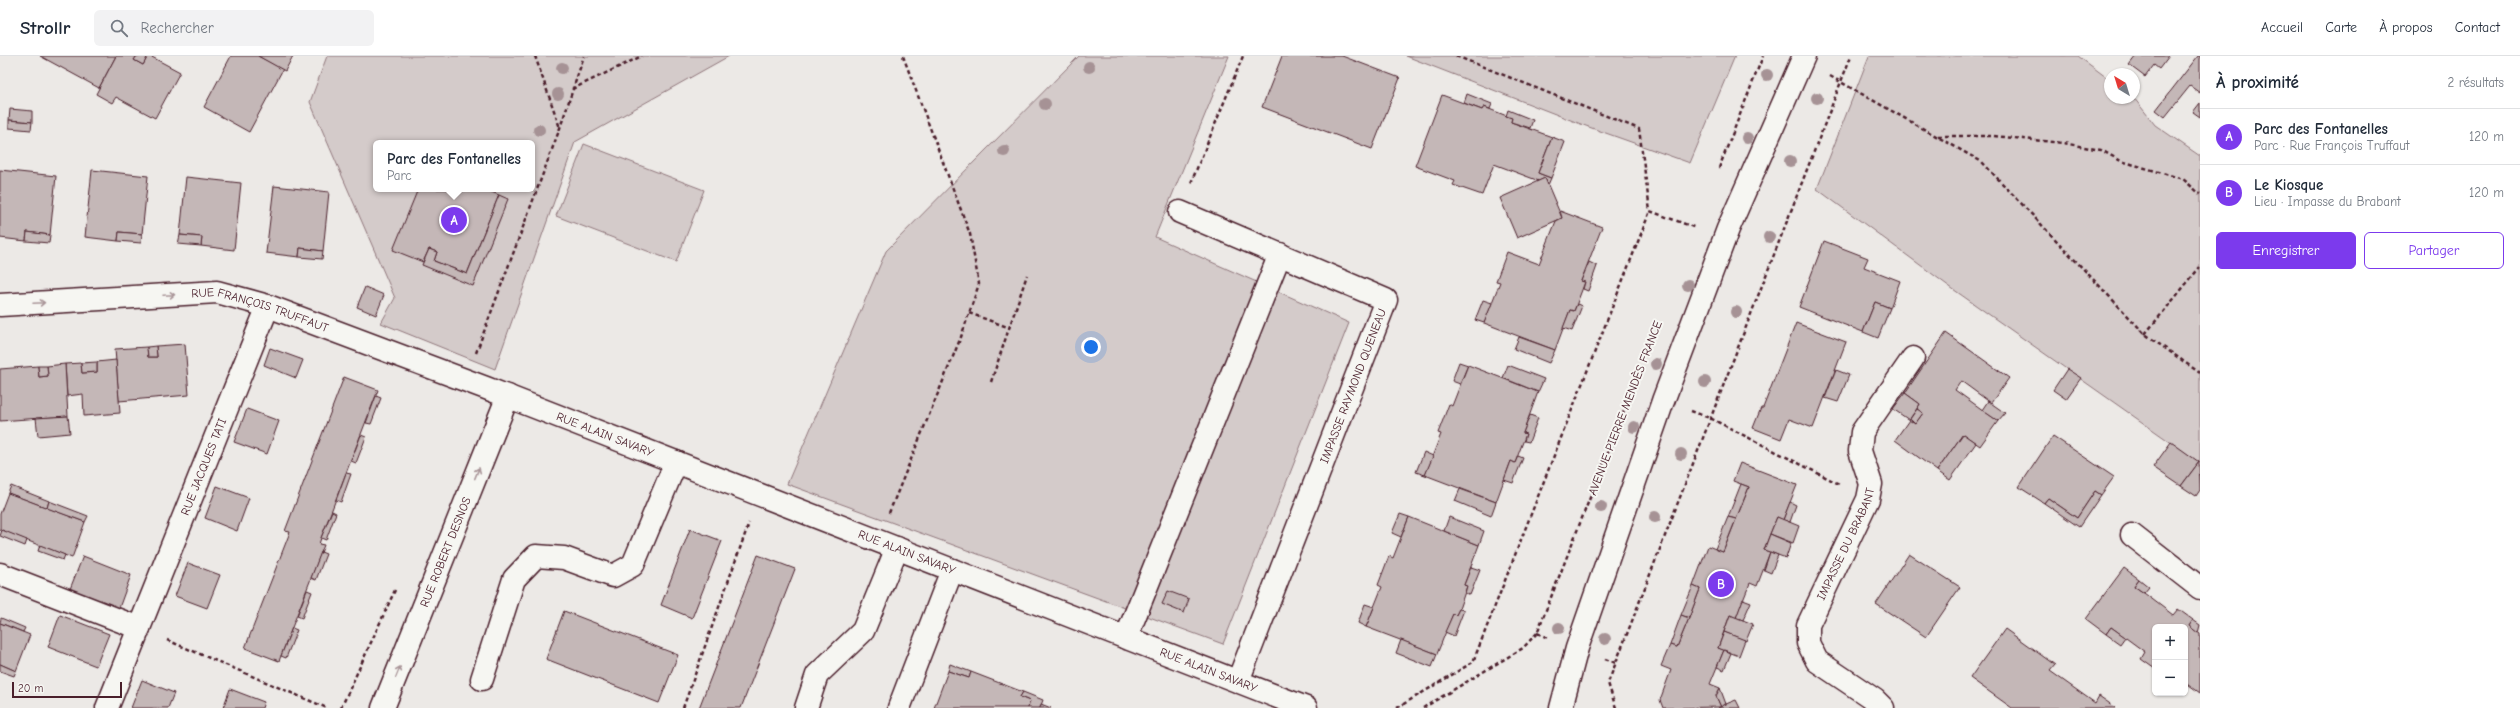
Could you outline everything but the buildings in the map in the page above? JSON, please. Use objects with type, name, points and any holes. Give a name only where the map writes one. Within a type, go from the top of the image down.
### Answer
[{"type":"street","points":[[1560,708],[1577,648],[1663,401],[1728,229],[1803,59]]},
{"type":"street","name":"IMPASSE RAYMOND QUENEAU","points":[[1180,212],[1386,300],[1238,681]]},
{"type":"street","points":[[1126,638],[1280,254]]},
{"type":"street","name":"RUE FRANÇOIS TRUFFAUT","points":[[0,305],[217,292],[268,306],[508,396]]},
{"type":"street","name":"RUE JACQUES TATI","points":[[107,708],[268,306]]},
{"type":"street","name":"IMPASSE DU BRABANT","points":[[1883,708],[1875,700],[1817,660],[1808,643],[1808,625],[1868,499],[1871,484],[1860,451],[1862,432],[1913,358]]},
{"type":"street","name":"RUE ALAIN SAVARY","points":[[508,396],[1306,708]]},
{"type":"street","name":"RUE ROBERT DESNOS","points":[[383,708],[508,396]]},
{"type":"street","points":[[482,679],[514,579],[536,556],[564,558],[613,576],[634,565],[676,462]]},
{"type":"street","points":[[2132,535],[2200,588]]},
{"type":"street","points":[[806,708],[817,675],[863,631],[887,544]]},
{"type":"street","points":[[899,708],[952,570]]},
{"type":"street","points":[[0,574],[139,628]]},
{"type":"path","points":[[535,56],[560,128]]},
{"type":"path","points":[[468,381],[480,338],[560,128],[584,56]]},
{"type":"path","points":[[572,90],[642,56]]},
{"type":"path","points":[[887,544],[979,284],[970,234],[903,56]]},
{"type":"path","points":[[1180,212],[1243,56]]},
{"type":"path","points":[[1397,708],[1473,662],[1650,211],[1639,129],[1456,56]]},
{"type":"path","points":[[1718,169],[1763,56]]},
{"type":"path","points":[[1616,708],[1608,683],[1712,419],[1851,56]]},
{"type":"path","points":[[1803,59],[1982,162],[2145,334],[2200,373]]},
{"type":"path","points":[[1938,136],[1994,136],[2063,143],[2101,150],[2121,161],[2183,179],[2200,194]]},
{"type":"path","points":[[1650,211],[1696,228]]},
{"type":"path","points":[[1693,236],[1698,221]]},
{"type":"path","points":[[2145,334],[2200,267]]},
{"type":"path","points":[[991,382],[1027,275]]},
{"type":"path","points":[[969,313],[1010,328]]},
{"type":"path","name":"AVENUE PIERRE MENDÈS FRANCE","points":[[1423,708],[1522,648],[1538,633],[1633,387]]},
{"type":"path","points":[[1663,401],[1712,419],[1868,499]]},
{"type":"path","points":[[683,708],[760,495]]},
{"type":"path","points":[[139,628],[327,708]]},
{"type":"shaded area","points":[[327,56],[729,56],[575,142],[495,369],[381,323],[395,298],[310,102]]},
{"type":"shaded area","points":[[1079,56],[1229,56],[1155,237],[1349,323],[1223,644],[787,484],[886,251]]},
{"type":"shaded area","points":[[1406,56],[1735,56],[1690,163],[1586,126]]},
{"type":"shaded area","points":[[1869,56],[2078,56],[2104,76],[2104,104],[2139,104],[2155,125],[2200,156],[2200,463],[1950,287],[1817,189]]},
{"type":"shaded area","points":[[584,144],[704,190],[676,262],[556,216]]},
{"type":"place","name":"Parc des Fontanelles","points":[[454,220]]},
{"type":"place","name":"Le Kiosque","points":[[1721,584]]}]
